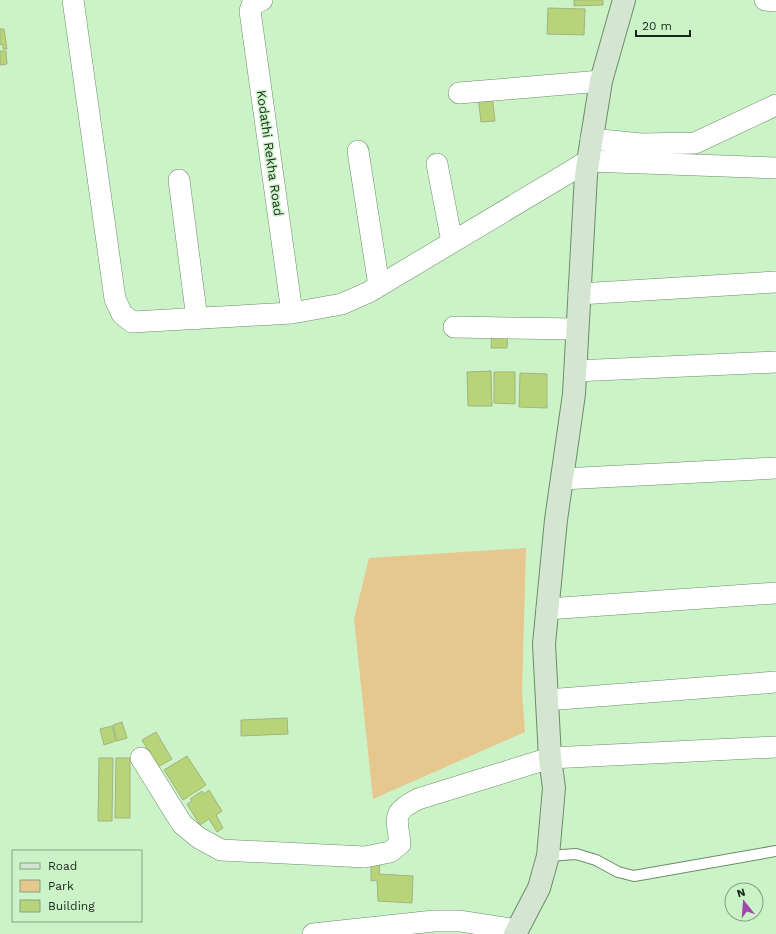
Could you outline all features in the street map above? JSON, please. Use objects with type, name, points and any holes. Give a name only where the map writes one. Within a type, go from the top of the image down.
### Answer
[{"type":"street","points":[[74,0],[115,299],[122,314],[132,322],[292,313],[342,304],[379,286],[588,161],[776,168]]},
{"type":"street","name":"Kodathi Rekha Road","points":[[262,0],[252,5],[250,11],[292,313]]},
{"type":"street","points":[[313,934],[434,921],[460,921],[516,932],[539,888],[548,856],[554,788],[550,758],[544,644],[562,479],[574,394],[588,161],[601,81],[624,0]]},
{"type":"street","points":[[765,0],[776,1]]},
{"type":"street","points":[[459,94],[601,81]]},
{"type":"street","points":[[592,139],[641,144],[694,143],[776,105]]},
{"type":"street","points":[[358,151],[379,286]]},
{"type":"street","points":[[437,164],[452,242]]},
{"type":"street","points":[[179,180],[197,319]]},
{"type":"street","points":[[579,294],[776,282]]},
{"type":"street","points":[[454,327],[577,329]]},
{"type":"street","points":[[575,371],[776,362]]},
{"type":"street","points":[[562,479],[776,468]]},
{"type":"street","points":[[547,609],[776,593]]},
{"type":"street","points":[[547,700],[776,682]]},
{"type":"street","points":[[141,758],[182,824],[199,838],[221,850],[365,857],[390,852],[400,844],[397,815],[402,807],[418,799],[550,758],[776,747]]},
{"type":"lane","points":[[548,856],[576,854],[596,860],[618,872],[634,876],[776,851]]},
{"type":"green space","points":[[526,548],[522,692],[525,732],[373,799],[354,619],[369,558]]},
{"type":"building","points":[[574,0],[603,0],[603,5],[574,6]]},
{"type":"building","points":[[548,8],[585,9],[584,35],[547,34]]},
{"type":"building","points":[[0,29],[4,29],[7,49],[3,49],[3,44],[0,45]]},
{"type":"building","points":[[0,51],[6,51],[7,64],[0,65]]},
{"type":"building","points":[[492,95],[495,121],[481,122],[478,97]]},
{"type":"building","points":[[492,329],[508,330],[507,348],[491,348]]},
{"type":"building","points":[[491,371],[492,406],[468,406],[467,372]]},
{"type":"building","points":[[494,372],[515,372],[515,404],[494,403]]},
{"type":"building","points":[[520,373],[547,374],[547,408],[519,407]]},
{"type":"building","points":[[287,718],[288,734],[241,736],[241,720]]},
{"type":"building","points":[[122,722],[127,738],[117,741],[113,725]]},
{"type":"building","points":[[112,726],[116,741],[104,745],[100,729]]},
{"type":"building","points":[[156,732],[172,759],[158,767],[142,740]]},
{"type":"building","points":[[187,756],[206,785],[183,800],[164,770]]},
{"type":"building","points":[[99,758],[113,758],[112,821],[98,821]]},
{"type":"building","points":[[116,758],[130,758],[130,818],[115,818]]},
{"type":"building","points":[[209,790],[222,811],[216,815],[223,828],[217,832],[209,819],[200,825],[187,804],[192,801],[190,799],[202,791],[204,794]]},
{"type":"building","points":[[371,865],[380,865],[379,874],[413,876],[412,903],[378,901],[377,880],[371,881]]}]
